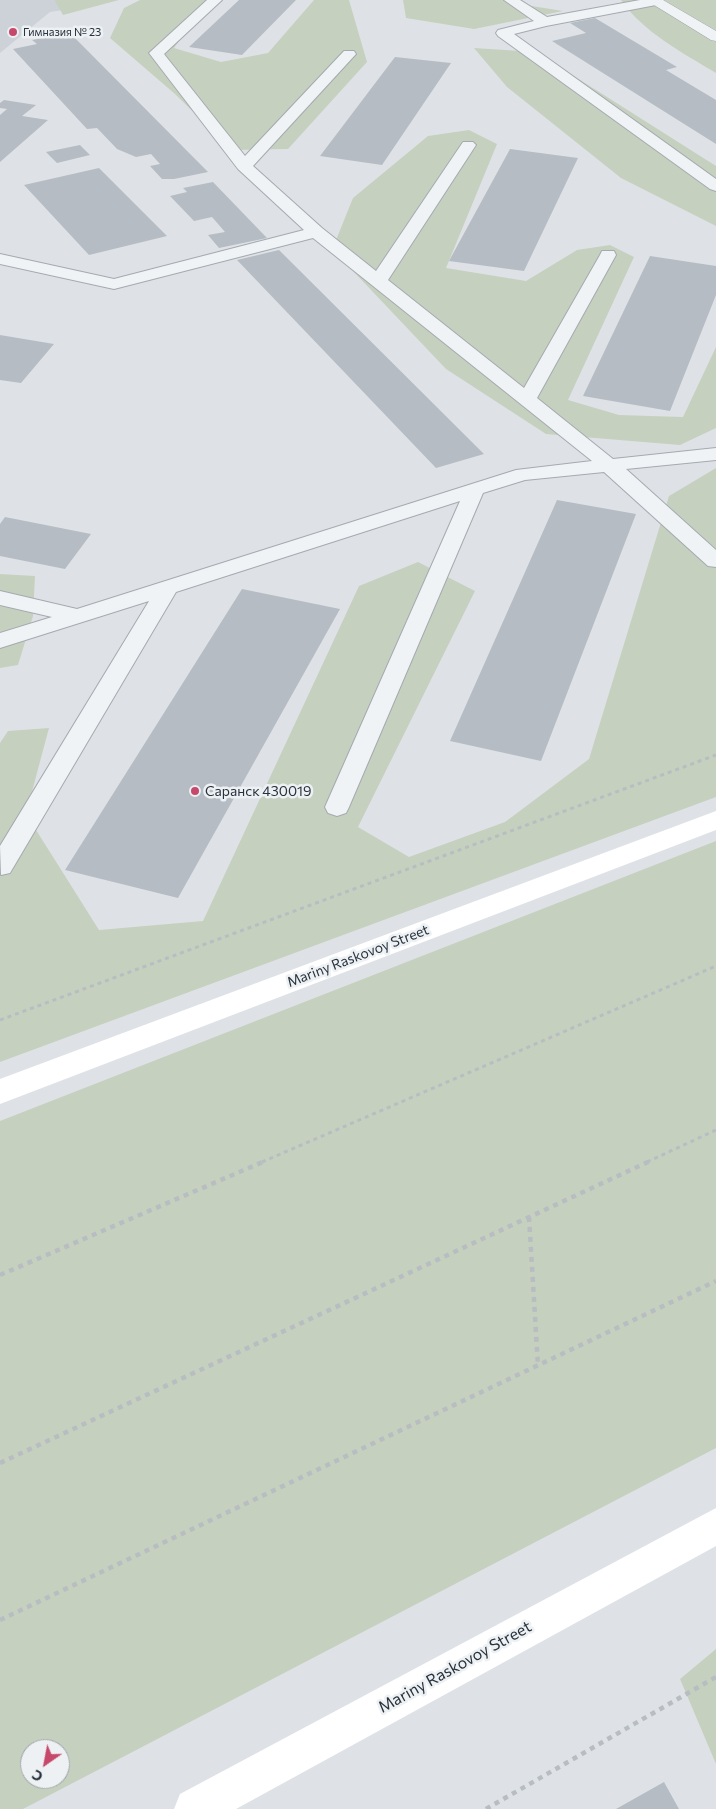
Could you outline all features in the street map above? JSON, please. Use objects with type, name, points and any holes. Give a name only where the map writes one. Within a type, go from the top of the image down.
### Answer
[{"type":"street","points":[[654,1],[716,37]]},
{"type":"street","name":"Mariny Raskovoy Street","points":[[0,1092],[716,820]]},
{"type":"street","name":"Mariny Raskovoy Street","points":[[195,1809],[716,1526]]},
{"type":"lane","points":[[215,0],[156,53],[244,166],[316,232],[609,465],[716,561]]},
{"type":"lane","points":[[511,0],[545,22]]},
{"type":"lane","points":[[654,1],[545,22],[503,33],[716,186]]},
{"type":"lane","points":[[244,166],[349,54]]},
{"type":"lane","points":[[378,282],[468,145]]},
{"type":"lane","points":[[0,259],[114,284],[316,232]]},
{"type":"lane","points":[[526,400],[608,255]]},
{"type":"lane","points":[[0,641],[523,474],[716,454]]},
{"type":"lane","points":[[337,807],[475,489]]},
{"type":"lane","points":[[1,866],[168,588]]},
{"type":"lane","points":[[0,598],[78,616]]},
{"type":"path","points":[[0,1020],[716,755]]},
{"type":"path","points":[[0,1275],[716,966]]},
{"type":"path","points":[[0,1464],[716,1130]]},
{"type":"path","points":[[530,1217],[538,1366]]},
{"type":"path","points":[[0,1620],[716,1281]]},
{"type":"path","points":[[486,1809],[716,1677]]},
{"type":"shaded area","name":"Гимназия № 23","points":[[0,0],[103,0],[97,5],[50,12],[0,53]]},
{"type":"green space","points":[[56,0],[119,0],[63,15]]},
{"type":"green space","points":[[140,0],[210,0],[174,48],[221,62],[268,53],[314,0],[349,0],[367,62],[288,149],[232,150],[175,94],[110,38],[124,8]]},
{"type":"green space","points":[[403,0],[508,0],[513,3],[563,11],[474,29],[406,18]]},
{"type":"green space","points":[[621,0],[716,0],[716,73],[677,50],[652,32],[630,12]]},
{"type":"green space","points":[[474,48],[536,52],[716,166],[716,226],[621,178],[507,87]]},
{"type":"green space","points":[[469,130],[497,144],[446,268],[526,281],[577,250],[610,245],[634,257],[568,400],[619,415],[683,417],[716,347],[716,428],[680,445],[546,434],[446,369],[316,232],[334,245],[353,198],[428,136]]},
{"type":"green space","points":[[716,468],[716,797],[0,1062],[0,743],[8,731],[49,728],[26,814],[99,930],[203,921],[359,586],[418,562],[475,591],[358,827],[409,857],[505,822],[589,759],[669,496]]},
{"type":"green space","points":[[0,574],[35,576],[33,616],[18,665],[0,668]]},
{"type":"green space","points":[[716,841],[716,1448],[70,1785],[70,1739],[20,1739],[20,1789],[61,1789],[23,1809],[0,1809],[0,1121]]},
{"type":"green space","points":[[716,1649],[716,1764],[680,1679]]},
{"type":"building","points":[[239,0],[296,0],[242,55],[189,47]]},
{"type":"building","points":[[595,18],[677,67],[666,70],[716,100],[716,144],[552,41],[586,33],[570,23]]},
{"type":"building","points":[[70,33],[208,172],[174,179],[162,179],[150,166],[160,164],[151,154],[136,157],[117,149],[97,128],[87,129],[13,49],[37,44],[32,40]]},
{"type":"building","points":[[395,57],[451,63],[382,165],[320,156]]},
{"type":"building","points":[[4,100],[36,105],[22,116],[48,120],[0,162],[0,115],[7,109],[0,108],[0,103]]},
{"type":"building","points":[[80,145],[90,155],[57,163],[46,152]]},
{"type":"building","points":[[510,149],[578,158],[524,271],[449,261]]},
{"type":"building","points":[[99,168],[167,236],[89,255],[24,185]]},
{"type":"building","points":[[213,182],[267,238],[219,248],[208,235],[225,232],[212,217],[194,221],[170,196],[187,192],[183,188]]},
{"type":"building","points":[[279,250],[484,454],[436,468],[237,260]]},
{"type":"building","points":[[650,256],[716,266],[716,295],[670,411],[583,396]]},
{"type":"building","points":[[0,335],[54,344],[21,383],[0,380]]},
{"type":"building","points":[[557,500],[636,514],[541,761],[450,741]]},
{"type":"building","points":[[5,517],[91,534],[65,569],[0,556],[0,524]]},
{"type":"building","points":[[242,589],[340,609],[178,898],[65,870]]},
{"type":"building","points":[[664,1782],[679,1809],[616,1809]]},
{"type":"place","name":"Гимназия № 23","points":[[13,32]]},
{"type":"place","name":"Саранск 430019","points":[[195,791]]}]
